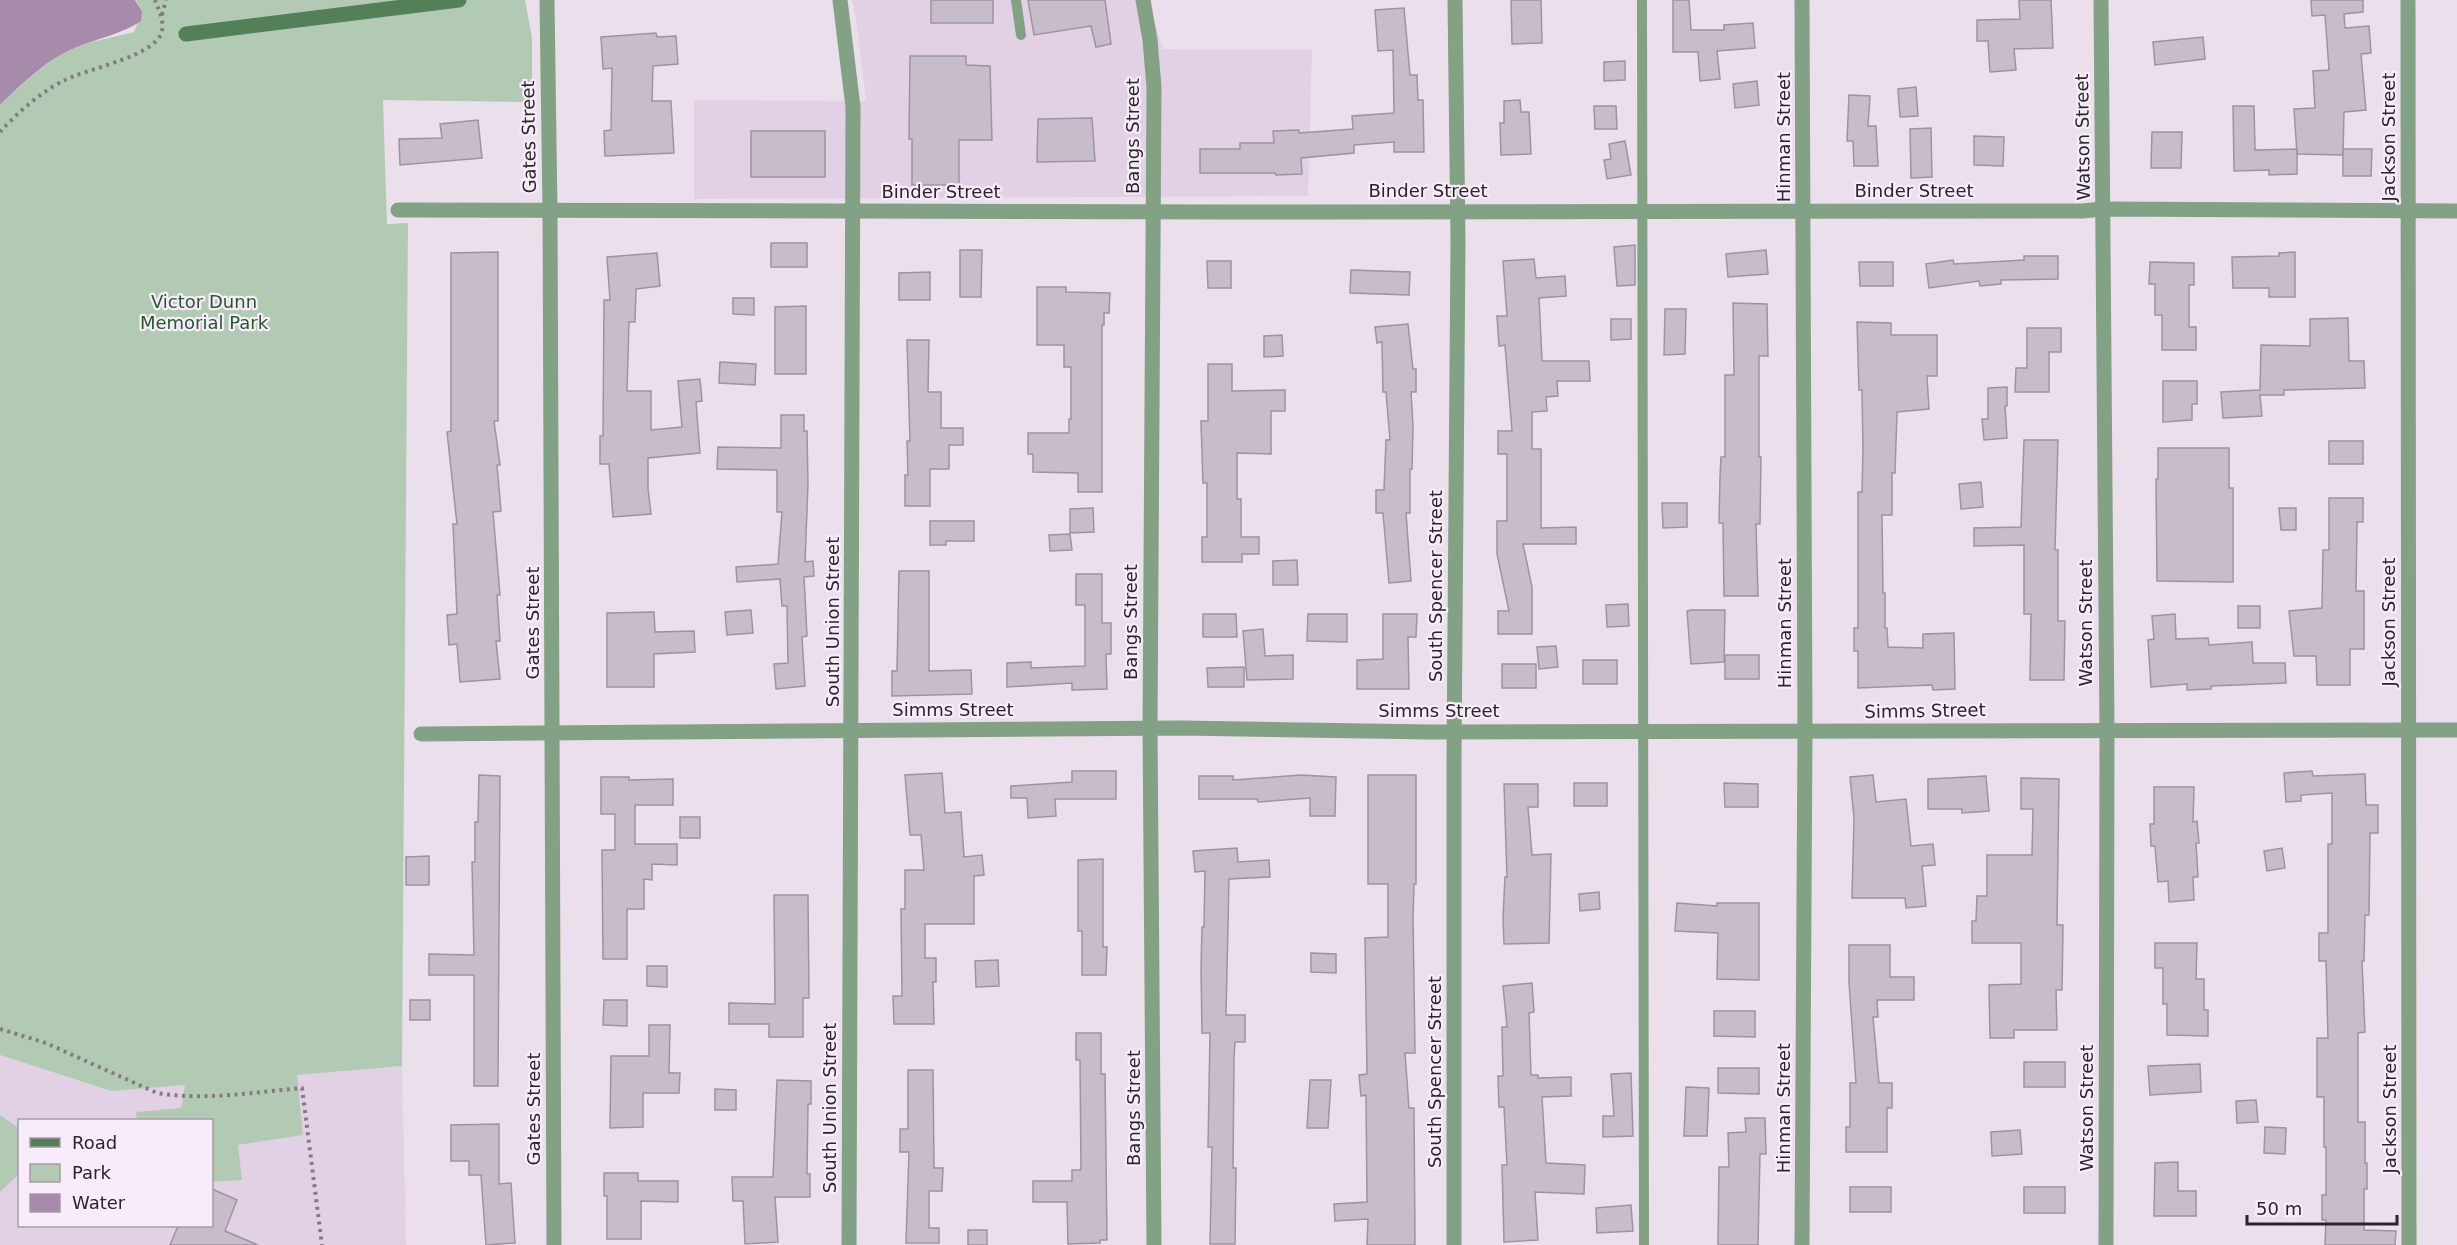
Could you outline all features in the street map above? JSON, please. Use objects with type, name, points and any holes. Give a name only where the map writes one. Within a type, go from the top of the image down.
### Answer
[{"type":"street","points":[[186,34],[459,0]]},
{"type":"street","name":"Gates Street","points":[[547,0],[553,733],[554,1245]]},
{"type":"street","name":"South Union Street","points":[[840,0],[853,107],[849,1245]]},
{"type":"street","name":"Bangs Street","points":[[1143,0],[1150,40],[1154,87],[1150,728],[1154,1245]]},
{"type":"street","name":"South Spencer Street","points":[[1454,1245],[1457,210],[1455,0]]},
{"type":"street","name":"Hinman Street","points":[[1802,0],[1805,730],[1803,1245]]},
{"type":"street","name":"Watson Street","points":[[2101,0],[2107,729],[2106,1245]]},
{"type":"street","name":"Jackson Street","points":[[2408,0],[2409,1245]]},
{"type":"street","name":"Binder Street","points":[[398,210],[2082,212],[2103,209],[2457,211]]},
{"type":"street","name":"Simms Street","points":[[421,734],[1150,728],[1455,731],[2457,730]]},
{"type":"lane","points":[[1016,0],[1021,35]]},
{"type":"lane","points":[[1642,0],[1644,1245]]},
{"type":"path","points":[[155,0],[162,16]]},
{"type":"path","points":[[0,132],[33,101],[64,80],[138,54],[156,40],[162,32],[162,16],[166,0]]},
{"type":"path","points":[[0,1029],[46,1043],[157,1093],[173,1096],[205,1096],[302,1088],[322,1245]]},
{"type":"shaded area","points":[[852,0],[1148,0],[1163,49],[1312,50],[1308,196],[694,199],[694,100],[866,101]]},
{"type":"shaded area","points":[[0,1055],[111,1091],[402,1066],[406,1245],[0,1245]]},
{"type":"green space","name":"Victor Dunn Memorial Park","points":[[136,0],[525,0],[532,38],[532,102],[383,100],[387,224],[408,223],[402,1066],[297,1075],[303,1135],[238,1145],[242,1180],[213,1182],[213,1119],[137,1119],[136,1112],[181,1108],[185,1085],[111,1091],[0,1055],[0,105],[35,74],[64,53],[89,43],[134,32],[142,11]]},
{"type":"green space","points":[[0,1115],[18,1128],[18,1175],[0,1192]]},
{"type":"water","points":[[0,0],[135,0],[142,11],[141,21],[66,52],[36,72],[0,105]]},
{"type":"building","points":[[931,0],[993,0],[993,23],[931,23]]},
{"type":"building","points":[[1028,0],[1105,0],[1111,44],[1096,47],[1091,26],[1034,35]]},
{"type":"building","points":[[1511,0],[1541,0],[1542,43],[1512,44]]},
{"type":"building","points":[[1673,0],[1689,0],[1691,30],[1724,30],[1724,25],[1753,23],[1755,48],[1717,51],[1720,79],[1700,81],[1698,52],[1673,52]]},
{"type":"building","points":[[2019,0],[2051,0],[2053,48],[2014,49],[2016,70],[1990,72],[1988,41],[1977,41],[1977,20],[2020,19]]},
{"type":"building","points":[[2311,0],[2363,0],[2363,12],[2344,14],[2345,28],[2369,26],[2371,53],[2361,54],[2366,110],[2344,112],[2343,155],[2297,154],[2294,109],[2315,108],[2313,71],[2329,70],[2325,15],[2312,16]]},
{"type":"building","points":[[1404,8],[1410,75],[1417,75],[1418,100],[1423,100],[1424,152],[1394,152],[1394,142],[1354,145],[1354,153],[1301,158],[1302,174],[1200,173],[1200,149],[1240,149],[1240,143],[1274,143],[1273,131],[1299,130],[1299,133],[1353,129],[1352,116],[1394,113],[1393,50],[1378,51],[1375,10]]},
{"type":"building","points":[[656,33],[657,37],[676,36],[678,64],[653,66],[652,101],[671,101],[674,153],[605,156],[604,131],[611,130],[612,68],[603,69],[601,37]]},
{"type":"building","points":[[2203,37],[2205,59],[2155,65],[2153,42]]},
{"type":"building","points":[[910,56],[966,56],[966,65],[990,66],[992,140],[959,140],[959,185],[912,185],[912,139],[909,139]]},
{"type":"building","points":[[1625,61],[1625,80],[1604,81],[1604,62]]},
{"type":"building","points":[[1757,81],[1759,105],[1735,108],[1733,84]]},
{"type":"building","points":[[1916,87],[1918,116],[1900,117],[1898,89]]},
{"type":"building","points":[[1849,95],[1870,96],[1868,126],[1876,126],[1878,166],[1854,166],[1853,141],[1847,141]]},
{"type":"building","points":[[1520,100],[1521,112],[1529,112],[1531,154],[1501,155],[1500,123],[1504,123],[1504,101]]},
{"type":"building","points":[[1594,106],[1616,106],[1617,129],[1595,129]]},
{"type":"building","points":[[2233,106],[2254,106],[2255,150],[2297,149],[2297,174],[2269,175],[2269,170],[2234,171]]},
{"type":"building","points":[[1092,118],[1095,161],[1037,162],[1038,119]]},
{"type":"building","points":[[478,120],[482,158],[400,165],[399,139],[442,138],[440,124]]},
{"type":"building","points":[[1931,128],[1932,177],[1911,178],[1910,129]]},
{"type":"building","points":[[751,131],[825,131],[825,177],[751,177]]},
{"type":"building","points":[[2152,132],[2182,132],[2181,168],[2151,168]]},
{"type":"building","points":[[1974,136],[2004,137],[2003,166],[1974,165]]},
{"type":"building","points":[[1625,141],[1631,175],[1607,179],[1604,160],[1611,159],[1609,144]]},
{"type":"building","points":[[2343,149],[2372,149],[2371,176],[2343,176]]},
{"type":"building","points":[[771,243],[807,243],[807,267],[771,267]]},
{"type":"building","points":[[1635,245],[1635,285],[1617,286],[1614,247]]},
{"type":"building","points":[[960,250],[982,250],[981,297],[960,297]]},
{"type":"building","points":[[1766,250],[1768,274],[1728,277],[1726,254]]},
{"type":"building","points":[[498,252],[498,421],[494,421],[500,465],[497,465],[501,511],[493,512],[500,595],[497,595],[500,641],[496,641],[500,679],[460,682],[457,644],[449,645],[447,615],[457,614],[453,524],[457,524],[447,432],[451,431],[451,253]]},
{"type":"building","points":[[2295,252],[2295,297],[2269,297],[2269,288],[2233,288],[2232,257],[2279,256],[2279,253]]},
{"type":"building","points":[[657,253],[660,286],[636,289],[635,322],[629,322],[627,391],[651,391],[651,430],[682,427],[678,381],[700,379],[702,401],[696,402],[700,453],[648,458],[651,514],[613,517],[609,464],[600,464],[600,436],[603,436],[604,300],[610,300],[607,257]]},
{"type":"building","points":[[2024,256],[2058,256],[2058,279],[2001,280],[2001,284],[1980,286],[1979,281],[1929,288],[1926,264],[1953,260],[1954,264],[2024,260]]},
{"type":"building","points":[[1534,259],[1536,278],[1565,276],[1566,296],[1539,298],[1542,361],[1589,361],[1590,381],[1557,381],[1558,396],[1546,397],[1547,411],[1532,412],[1532,449],[1541,449],[1541,528],[1576,527],[1576,544],[1523,544],[1532,587],[1532,634],[1498,634],[1498,611],[1509,611],[1497,554],[1497,521],[1507,521],[1507,454],[1498,454],[1498,431],[1512,431],[1505,345],[1499,346],[1497,316],[1507,316],[1503,261]]},
{"type":"building","points":[[1207,261],[1231,261],[1231,288],[1208,288]]},
{"type":"building","points":[[1859,262],[1893,262],[1893,286],[1860,286]]},
{"type":"building","points":[[2150,262],[2194,263],[2194,285],[2189,285],[2189,327],[2196,327],[2196,350],[2162,350],[2162,315],[2155,315],[2155,284],[2149,284]]},
{"type":"building","points":[[1351,270],[1410,272],[1409,295],[1350,293]]},
{"type":"building","points":[[930,272],[930,300],[899,300],[899,273]]},
{"type":"building","points":[[1037,287],[1066,287],[1066,292],[1110,293],[1109,313],[1104,313],[1104,325],[1102,325],[1102,492],[1078,492],[1078,473],[1033,472],[1033,454],[1028,454],[1028,433],[1069,433],[1069,419],[1071,419],[1071,367],[1064,367],[1064,345],[1037,345]]},
{"type":"building","points":[[733,298],[754,298],[754,315],[733,314]]},
{"type":"building","points":[[1733,303],[1767,304],[1768,356],[1759,356],[1759,457],[1761,457],[1760,524],[1756,524],[1758,596],[1724,596],[1723,523],[1719,523],[1720,477],[1721,457],[1725,457],[1725,375],[1734,375]]},
{"type":"building","points":[[806,306],[806,374],[775,374],[775,307]]},
{"type":"building","points":[[1665,309],[1686,309],[1685,354],[1664,355]]},
{"type":"building","points":[[2348,318],[2349,361],[2364,361],[2365,388],[2284,390],[2284,395],[2260,395],[2262,416],[2223,418],[2221,392],[2260,390],[2261,345],[2310,346],[2310,319]]},
{"type":"building","points":[[1611,319],[1631,319],[1631,339],[1611,340]]},
{"type":"building","points":[[1857,322],[1891,323],[1891,335],[1937,335],[1937,376],[1927,376],[1929,409],[1897,412],[1895,473],[1892,473],[1892,515],[1882,515],[1883,593],[1885,593],[1885,628],[1887,628],[1888,647],[1923,648],[1923,634],[1954,633],[1955,689],[1933,690],[1932,685],[1858,688],[1858,651],[1854,651],[1854,628],[1858,628],[1858,492],[1862,492],[1863,450],[1862,390],[1859,390]]},
{"type":"building","points":[[1408,324],[1413,369],[1416,369],[1416,392],[1411,392],[1413,426],[1410,513],[1406,513],[1411,581],[1389,583],[1383,513],[1376,513],[1376,490],[1384,490],[1386,440],[1390,440],[1386,392],[1383,392],[1382,342],[1377,343],[1375,327]]},
{"type":"building","points":[[2027,328],[2061,328],[2061,352],[2049,352],[2049,392],[2015,392],[2016,368],[2027,368]]},
{"type":"building","points":[[1282,335],[1283,356],[1264,357],[1264,336]]},
{"type":"building","points":[[907,340],[929,340],[928,392],[941,392],[941,428],[963,428],[963,445],[949,445],[949,469],[930,469],[930,506],[905,506],[905,475],[908,475],[907,441],[910,441]]},
{"type":"building","points":[[720,362],[756,364],[755,385],[719,383]]},
{"type":"building","points":[[1208,364],[1232,364],[1232,391],[1285,390],[1285,411],[1271,411],[1271,454],[1237,453],[1237,499],[1241,499],[1241,537],[1259,537],[1259,554],[1242,554],[1242,562],[1202,562],[1202,537],[1207,537],[1207,483],[1203,483],[1201,421],[1208,421]]},
{"type":"building","points":[[2163,381],[2197,381],[2197,404],[2192,404],[2192,420],[2163,422]]},
{"type":"building","points":[[2007,387],[2007,406],[2005,406],[2007,438],[1984,440],[1982,419],[1988,419],[1988,388]]},
{"type":"building","points":[[781,415],[804,415],[804,431],[807,431],[808,484],[805,562],[813,561],[814,576],[804,577],[807,636],[802,637],[805,686],[776,689],[774,664],[788,663],[787,606],[782,606],[780,579],[737,582],[736,567],[778,564],[782,512],[777,512],[777,470],[717,469],[718,447],[781,448]]},
{"type":"building","points":[[2024,440],[2058,440],[2055,550],[2058,550],[2058,621],[2065,621],[2064,680],[2030,680],[2031,614],[2024,614],[2024,545],[1974,546],[1974,528],[2021,527]]},
{"type":"building","points":[[2329,441],[2363,441],[2363,464],[2329,464]]},
{"type":"building","points":[[2158,448],[2229,448],[2229,488],[2233,488],[2233,582],[2157,581]]},
{"type":"building","points":[[1981,482],[1983,507],[1961,509],[1959,484]]},
{"type":"building","points":[[2329,498],[2363,498],[2363,522],[2357,522],[2356,591],[2364,591],[2364,649],[2350,649],[2350,685],[2317,685],[2316,656],[2294,656],[2289,611],[2322,608],[2323,550],[2329,550]]},
{"type":"building","points":[[1662,503],[1687,503],[1687,527],[1663,528]]},
{"type":"building","points":[[1093,508],[1094,532],[1070,533],[1070,509]]},
{"type":"building","points":[[2279,508],[2296,508],[2296,530],[2281,530]]},
{"type":"building","points":[[930,521],[974,521],[974,541],[946,541],[946,545],[930,545]]},
{"type":"building","points":[[1070,534],[1072,550],[1050,551],[1049,535]]},
{"type":"building","points":[[1297,560],[1298,585],[1273,585],[1273,561]]},
{"type":"building","points":[[899,571],[929,571],[929,671],[971,670],[972,694],[892,696],[892,671],[897,671]]},
{"type":"building","points":[[1076,574],[1102,574],[1102,623],[1111,623],[1111,654],[1106,654],[1107,689],[1072,690],[1072,683],[1007,687],[1007,663],[1031,662],[1031,668],[1085,666],[1085,605],[1076,605]]},
{"type":"building","points":[[1628,604],[1629,626],[1607,627],[1606,605]]},
{"type":"building","points":[[2238,606],[2260,606],[2260,628],[2238,628]]},
{"type":"building","points":[[751,610],[753,633],[727,635],[725,612]]},
{"type":"building","points":[[1725,610],[1724,662],[1691,664],[1687,611]]},
{"type":"building","points":[[654,612],[655,632],[694,631],[695,652],[654,654],[654,687],[607,687],[607,613]]},
{"type":"building","points":[[1203,614],[1236,614],[1237,637],[1203,637]]},
{"type":"building","points":[[1308,614],[1347,614],[1347,642],[1307,641]]},
{"type":"building","points":[[1383,614],[1417,614],[1416,637],[1408,637],[1409,689],[1357,689],[1357,660],[1383,659]]},
{"type":"building","points":[[2175,614],[2176,639],[2208,638],[2209,645],[2252,642],[2253,663],[2285,663],[2286,683],[2211,686],[2211,689],[2187,690],[2187,684],[2151,687],[2148,640],[2154,639],[2152,616]]},
{"type":"building","points":[[1263,629],[1265,656],[1293,655],[1293,679],[1247,680],[1243,631]]},
{"type":"building","points":[[1556,646],[1558,667],[1539,669],[1537,647]]},
{"type":"building","points":[[1725,655],[1759,655],[1759,679],[1725,679]]},
{"type":"building","points":[[1583,660],[1617,660],[1617,684],[1583,684]]},
{"type":"building","points":[[1502,664],[1536,664],[1536,688],[1502,688]]},
{"type":"building","points":[[1244,667],[1244,687],[1208,687],[1207,668]]},
{"type":"building","points":[[1072,771],[1116,771],[1116,799],[1055,799],[1056,816],[1028,818],[1027,798],[1011,798],[1011,786],[1072,782]]},
{"type":"building","points":[[2312,771],[2313,776],[2365,774],[2366,805],[2378,805],[2378,833],[2370,833],[2369,915],[2365,915],[2364,961],[2362,961],[2365,1032],[2358,1033],[2358,1122],[2365,1122],[2367,1189],[2364,1189],[2364,1230],[2396,1231],[2395,1245],[2325,1245],[2326,1220],[2322,1220],[2322,1195],[2326,1195],[2326,1147],[2324,1147],[2324,1097],[2317,1097],[2317,1038],[2328,1038],[2326,961],[2319,961],[2319,933],[2328,933],[2328,844],[2332,844],[2332,793],[2301,795],[2301,801],[2286,802],[2284,773]]},
{"type":"building","points":[[942,773],[945,813],[961,812],[964,857],[982,855],[984,875],[974,876],[974,924],[925,924],[925,958],[936,958],[936,982],[933,982],[934,1024],[894,1024],[893,996],[902,996],[901,909],[905,909],[905,870],[924,870],[921,835],[910,835],[905,775]]},
{"type":"building","points":[[479,775],[500,776],[498,1086],[474,1086],[474,975],[429,975],[429,954],[474,955],[472,862],[475,862],[475,822],[478,822]]},
{"type":"building","points":[[1301,775],[1336,777],[1335,816],[1310,816],[1310,798],[1258,802],[1257,799],[1199,799],[1199,776],[1233,776],[1233,780]]},
{"type":"building","points":[[1368,775],[1416,775],[1416,884],[1414,884],[1413,916],[1415,1053],[1405,1053],[1409,1108],[1414,1108],[1415,1245],[1367,1245],[1368,1219],[1335,1221],[1334,1204],[1367,1202],[1366,1095],[1361,1096],[1359,1075],[1367,1074],[1365,938],[1388,937],[1388,884],[1368,884]]},
{"type":"building","points":[[1873,775],[1876,802],[1906,799],[1911,846],[1933,844],[1935,865],[1922,866],[1926,906],[1906,908],[1905,898],[1852,898],[1854,818],[1850,777]]},
{"type":"building","points":[[1986,776],[1989,811],[1962,813],[1962,809],[1928,809],[1928,779]]},
{"type":"building","points":[[601,777],[629,777],[629,780],[673,779],[673,805],[635,805],[635,844],[677,844],[677,865],[652,864],[652,880],[644,879],[644,909],[627,909],[627,959],[603,959],[602,850],[615,850],[615,814],[601,814]]},
{"type":"building","points":[[2021,778],[2059,779],[2057,925],[2063,925],[2062,990],[2056,990],[2057,1030],[2014,1030],[2014,1038],[1990,1038],[1989,985],[2021,984],[2021,943],[1972,943],[1972,921],[1976,921],[1977,896],[1987,896],[1987,855],[2032,855],[2033,809],[2021,809]]},
{"type":"building","points":[[1574,783],[1607,783],[1607,806],[1574,806]]},
{"type":"building","points":[[1724,783],[1758,784],[1758,807],[1725,807]]},
{"type":"building","points":[[1504,784],[1538,784],[1538,807],[1528,807],[1532,855],[1551,854],[1549,943],[1504,944],[1503,917],[1505,877],[1507,877]]},
{"type":"building","points":[[2154,787],[2194,787],[2193,822],[2197,821],[2199,843],[2196,843],[2198,877],[2193,877],[2194,900],[2169,902],[2168,881],[2158,882],[2155,846],[2151,846],[2150,824],[2154,824]]},
{"type":"building","points":[[680,817],[700,817],[700,838],[680,838]]},
{"type":"building","points":[[1237,848],[1238,862],[1269,860],[1270,877],[1229,879],[1226,1015],[1245,1015],[1245,1042],[1235,1042],[1234,1058],[1235,1244],[1210,1244],[1212,1147],[1208,1147],[1210,1033],[1202,1033],[1201,969],[1205,871],[1195,872],[1193,851]]},
{"type":"building","points":[[2282,848],[2285,868],[2267,871],[2264,851]]},
{"type":"building","points":[[429,856],[429,885],[406,885],[406,857]]},
{"type":"building","points":[[1103,859],[1103,947],[1107,947],[1106,975],[1082,975],[1082,931],[1078,931],[1078,860]]},
{"type":"building","points":[[1599,892],[1600,909],[1580,911],[1579,894]]},
{"type":"building","points":[[774,895],[808,895],[809,998],[803,998],[803,1037],[769,1037],[769,1024],[729,1024],[729,1003],[775,1004]]},
{"type":"building","points":[[1677,903],[1717,906],[1717,903],[1759,903],[1759,980],[1717,979],[1718,933],[1675,931]]},
{"type":"building","points":[[2155,943],[2197,943],[2196,979],[2204,979],[2204,1010],[2208,1010],[2208,1036],[2167,1035],[2167,1004],[2163,1004],[2163,968],[2155,968]]},
{"type":"building","points":[[1849,945],[1890,945],[1890,977],[1914,977],[1914,1000],[1877,1000],[1878,1017],[1873,1017],[1879,1083],[1892,1083],[1892,1108],[1887,1108],[1887,1152],[1846,1152],[1846,1127],[1850,1127],[1850,1083],[1856,1083],[1849,982]]},
{"type":"building","points":[[1311,953],[1336,954],[1336,973],[1311,972]]},
{"type":"building","points":[[998,960],[999,986],[976,987],[975,961]]},
{"type":"building","points":[[647,966],[667,966],[667,987],[647,986]]},
{"type":"building","points":[[1532,983],[1534,1012],[1529,1013],[1531,1075],[1538,1075],[1538,1078],[1571,1077],[1571,1096],[1542,1097],[1546,1163],[1585,1165],[1584,1194],[1535,1192],[1538,1240],[1504,1242],[1502,1165],[1507,1165],[1504,1107],[1499,1107],[1498,1076],[1503,1076],[1502,1027],[1507,1027],[1503,986]]},
{"type":"building","points":[[410,1000],[430,1000],[430,1020],[410,1020]]},
{"type":"building","points":[[604,1000],[627,1000],[627,1026],[603,1025]]},
{"type":"building","points":[[1714,1011],[1755,1011],[1755,1037],[1714,1036]]},
{"type":"building","points":[[649,1025],[670,1025],[669,1073],[680,1073],[679,1093],[643,1093],[643,1127],[610,1128],[611,1056],[649,1056]]},
{"type":"building","points":[[1076,1033],[1101,1033],[1101,1074],[1105,1074],[1107,1240],[1100,1240],[1100,1243],[1068,1244],[1067,1202],[1033,1202],[1033,1181],[1072,1181],[1072,1170],[1081,1170],[1080,1060],[1076,1060]]},
{"type":"building","points":[[2024,1062],[2065,1062],[2065,1087],[2024,1087]]},
{"type":"building","points":[[2200,1064],[2201,1092],[2150,1095],[2148,1066]]},
{"type":"building","points":[[1718,1068],[1759,1068],[1759,1094],[1718,1093]]},
{"type":"building","points":[[908,1070],[933,1070],[934,1168],[943,1168],[942,1191],[929,1191],[929,1228],[939,1228],[939,1243],[906,1243],[909,1152],[900,1152],[900,1129],[908,1129]]},
{"type":"building","points":[[1631,1073],[1633,1136],[1603,1137],[1603,1116],[1614,1116],[1611,1074]]},
{"type":"building","points":[[777,1080],[811,1081],[811,1104],[808,1104],[807,1174],[810,1174],[810,1197],[775,1197],[778,1242],[745,1244],[743,1201],[733,1201],[732,1177],[773,1177]]},
{"type":"building","points":[[1310,1080],[1331,1080],[1328,1128],[1307,1128]]},
{"type":"building","points":[[1686,1087],[1709,1088],[1707,1136],[1684,1136]]},
{"type":"building","points":[[715,1089],[736,1090],[736,1110],[715,1110]]},
{"type":"building","points":[[2256,1100],[2258,1122],[2237,1123],[2236,1101]]},
{"type":"building","points":[[1745,1118],[1765,1118],[1766,1154],[1760,1154],[1758,1245],[1718,1245],[1719,1167],[1729,1167],[1728,1133],[1746,1132]]},
{"type":"building","points":[[499,1124],[499,1184],[511,1183],[515,1243],[486,1245],[481,1175],[469,1175],[469,1161],[451,1161],[451,1125]]},
{"type":"building","points":[[2265,1127],[2286,1128],[2285,1154],[2264,1153]]},
{"type":"building","points":[[2020,1130],[2022,1154],[1992,1156],[1991,1132]]},
{"type":"building","points":[[2178,1162],[2178,1191],[2196,1191],[2196,1216],[2154,1216],[2155,1163]]},
{"type":"building","points":[[604,1173],[638,1173],[638,1181],[678,1181],[678,1202],[641,1201],[641,1239],[607,1239],[607,1196],[604,1196]]},
{"type":"building","points":[[1850,1187],[1891,1187],[1891,1212],[1850,1212]]},
{"type":"building","points":[[2024,1187],[2065,1187],[2065,1213],[2024,1213]]},
{"type":"building","points":[[213,1189],[237,1200],[225,1231],[258,1245],[170,1245],[178,1227],[213,1227]]},
{"type":"building","points":[[1631,1205],[1633,1231],[1597,1233],[1596,1208]]},
{"type":"building","points":[[968,1230],[987,1230],[987,1245],[968,1245]]}]
